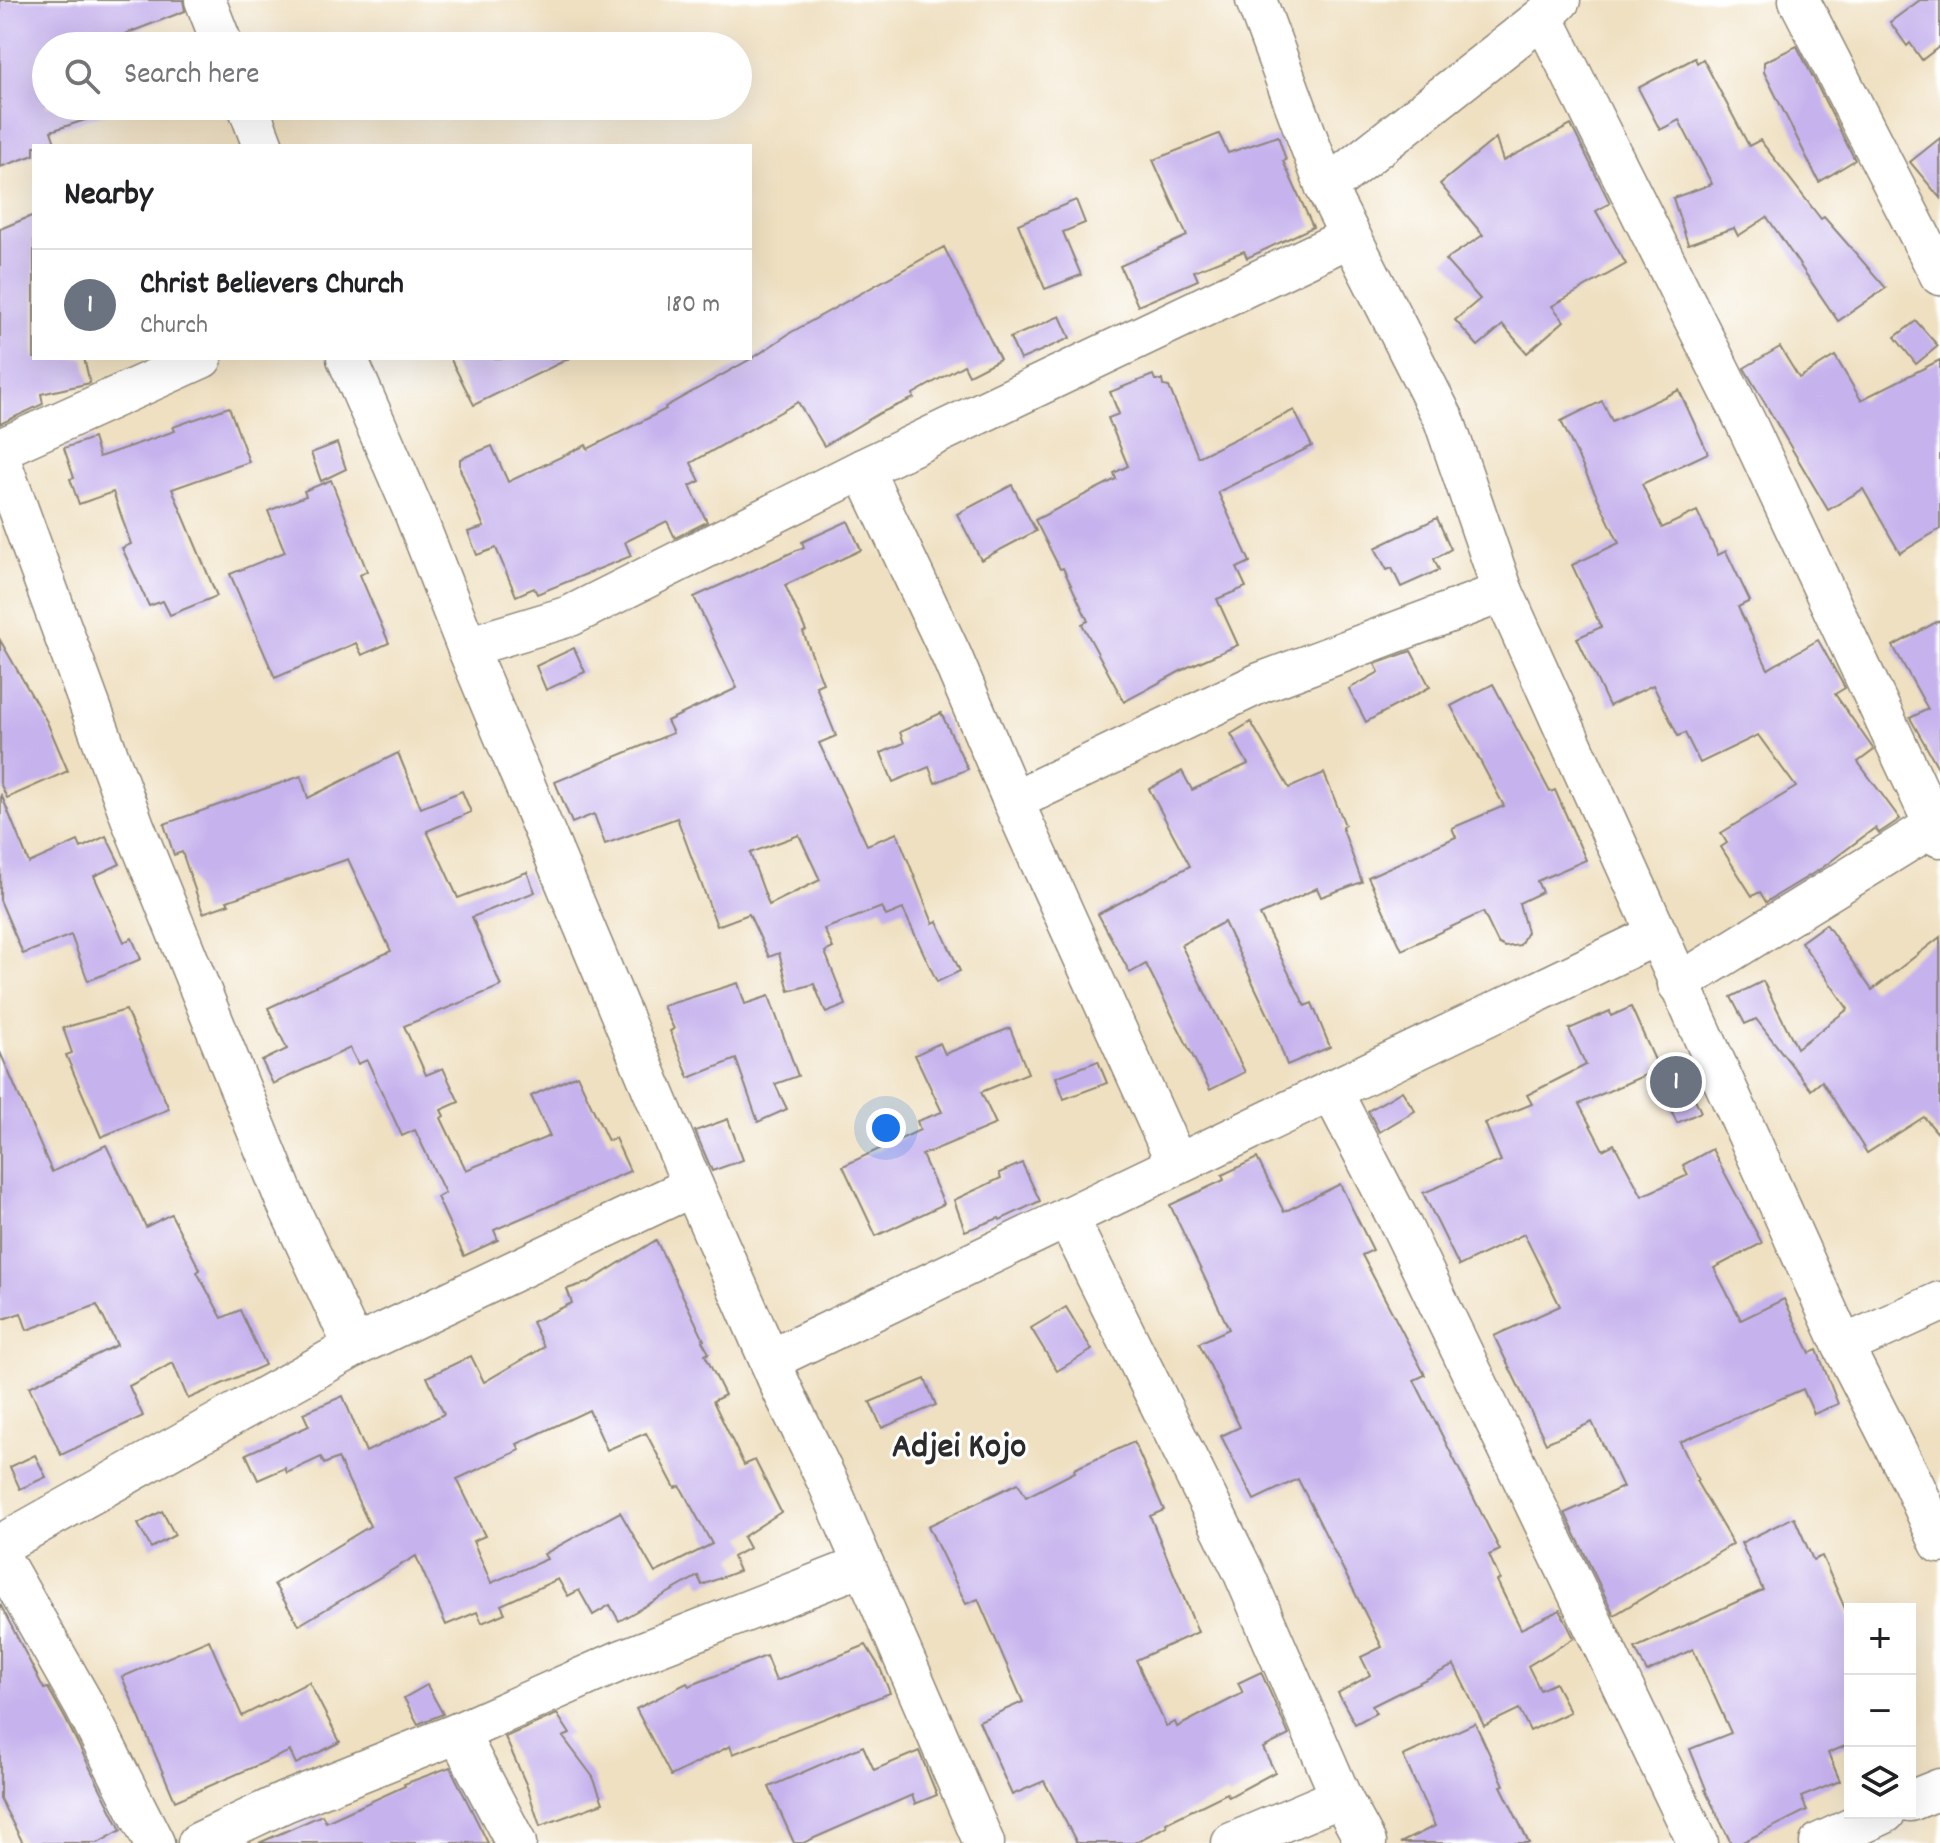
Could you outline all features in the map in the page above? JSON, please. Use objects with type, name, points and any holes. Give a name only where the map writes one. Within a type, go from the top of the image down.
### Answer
[{"type":"street","points":[[205,0],[218,32]]},
{"type":"street","points":[[1256,0],[1326,188],[1444,420],[1503,592],[1843,1346],[1940,1543]]},
{"type":"street","points":[[1799,0],[1940,275]]},
{"type":"street","points":[[1326,188],[1551,9],[1934,812],[1678,984]]},
{"type":"street","points":[[253,120],[262,144]]},
{"type":"street","points":[[467,647],[570,616],[863,469],[1350,237]]},
{"type":"street","points":[[0,449],[198,360]]},
{"type":"street","points":[[348,360],[414,512],[467,647],[693,1186],[864,1565],[984,1843]]},
{"type":"street","points":[[0,460],[134,826],[285,1199],[354,1347]]},
{"type":"street","points":[[863,469],[951,655],[1013,801],[1177,1164]]},
{"type":"street","points":[[1013,801],[1260,683],[1503,592]]},
{"type":"street","points":[[770,1360],[1658,934]]},
{"type":"street","points":[[1331,1090],[1402,1227],[1698,1843]]},
{"type":"street","points":[[154,1843],[3,1537],[354,1347],[693,1186]]},
{"type":"street","points":[[1067,1217],[1242,1569],[1341,1797],[1366,1843]]},
{"type":"street","points":[[1843,1346],[1940,1302]]},
{"type":"street","points":[[198,1843],[285,1802],[458,1733],[622,1660],[864,1565]]},
{"type":"street","points":[[458,1733],[516,1843]]},
{"type":"street","points":[[1916,1799],[1940,1789]]},
{"type":"street","points":[[1232,1843],[1341,1797]]},
{"type":"street","points":[[1820,1843],[1872,1819]]},
{"type":"building","points":[[0,0],[183,0],[185,11],[130,32],[32,32],[32,120],[85,120],[51,131],[55,144],[32,144],[32,156],[0,167]]},
{"type":"building","points":[[1920,0],[1940,0],[1940,46],[1922,60],[1910,43],[1907,46],[1890,22]]},
{"type":"building","points":[[1797,46],[1855,160],[1819,182],[1764,72],[1764,62]]},
{"type":"building","points":[[1695,58],[1697,63],[1703,59],[1749,146],[1760,140],[1821,219],[1824,217],[1886,288],[1838,321],[1767,217],[1738,236],[1734,228],[1688,244],[1673,198],[1712,184],[1679,120],[1660,130],[1638,88]]},
{"type":"building","points":[[1571,125],[1610,203],[1596,211],[1626,264],[1552,306],[1564,321],[1527,353],[1503,325],[1478,346],[1455,320],[1480,299],[1445,260],[1483,235],[1440,184],[1496,138],[1503,161]]},
{"type":"building","points":[[1219,134],[1228,153],[1278,136],[1286,160],[1283,161],[1313,227],[1247,258],[1244,251],[1194,271],[1198,280],[1138,306],[1120,266],[1187,236],[1153,160]]},
{"type":"building","points":[[1940,138],[1940,198],[1910,162]]},
{"type":"building","points":[[1076,200],[1085,223],[1063,232],[1081,275],[1045,289],[1018,224]]},
{"type":"building","points":[[32,216],[32,360],[84,360],[90,383],[41,394],[43,404],[0,424],[0,229]]},
{"type":"building","points":[[944,247],[1000,359],[969,375],[964,365],[913,394],[914,398],[880,413],[824,446],[798,402],[691,463],[700,481],[690,486],[707,522],[675,538],[667,521],[625,542],[631,556],[537,594],[534,588],[516,596],[496,548],[477,555],[468,532],[484,527],[460,469],[460,459],[492,446],[508,482],[586,445],[588,449],[666,409],[752,360],[790,333]]},
{"type":"building","points":[[1060,316],[1070,338],[1020,360],[1010,338]]},
{"type":"building","points":[[1916,321],[1938,346],[1916,364],[1895,337]]},
{"type":"building","points":[[1780,347],[1799,378],[1835,356],[1861,400],[1940,360],[1940,529],[1900,553],[1863,489],[1828,510],[1744,368]]},
{"type":"building","points":[[451,360],[566,360],[474,405]]},
{"type":"building","points":[[1153,375],[1155,380],[1162,380],[1163,386],[1169,387],[1198,457],[1294,410],[1312,446],[1218,492],[1250,562],[1237,568],[1246,587],[1217,599],[1238,645],[1188,667],[1124,702],[1082,624],[1088,621],[1063,568],[1060,569],[1035,520],[1116,479],[1114,473],[1128,466],[1108,418],[1119,414],[1110,392]]},
{"type":"building","points":[[1679,390],[1708,453],[1642,484],[1662,528],[1697,511],[1718,555],[1726,551],[1750,601],[1738,607],[1768,669],[1818,640],[1845,688],[1835,694],[1874,750],[1858,762],[1900,819],[1879,833],[1875,828],[1822,868],[1766,902],[1760,892],[1752,896],[1721,847],[1727,843],[1721,833],[1796,787],[1758,735],[1700,763],[1685,733],[1678,736],[1653,685],[1609,706],[1577,638],[1601,627],[1572,565],[1619,543],[1561,421],[1602,401],[1612,421]]},
{"type":"building","points":[[229,407],[249,462],[172,489],[217,596],[170,615],[163,601],[149,606],[122,548],[131,544],[113,492],[79,504],[64,448],[93,438],[99,457],[175,431],[173,427]]},
{"type":"building","points":[[337,443],[346,469],[321,481],[311,453]]},
{"type":"building","points":[[331,480],[367,571],[360,575],[389,643],[362,655],[356,643],[275,678],[230,574],[285,552],[268,511],[306,496],[304,491]]},
{"type":"building","points":[[1012,485],[1036,531],[981,560],[957,514]]},
{"type":"building","points":[[1437,518],[1451,549],[1434,559],[1439,570],[1401,587],[1392,568],[1387,570],[1375,548]]},
{"type":"building","points":[[848,521],[861,550],[785,585],[806,631],[803,632],[823,683],[816,686],[836,736],[819,743],[867,845],[897,833],[933,923],[937,921],[960,971],[937,982],[903,909],[886,916],[882,907],[824,929],[833,948],[825,952],[846,1005],[826,1013],[814,984],[789,991],[779,953],[769,957],[749,914],[717,926],[677,818],[605,844],[594,814],[572,823],[555,782],[673,733],[667,721],[737,688],[694,597],[804,547],[802,542]],"holes":[[[799,835],[820,880],[769,905],[750,853]]]},
{"type":"building","points":[[1940,620],[1940,771],[1910,718],[1928,709],[1893,646]]},
{"type":"building","points":[[0,640],[47,722],[68,771],[7,798],[0,783]]},
{"type":"building","points":[[574,648],[585,672],[546,690],[536,666]]},
{"type":"building","points":[[1411,651],[1430,687],[1366,722],[1349,689],[1379,672],[1375,664]]},
{"type":"building","points":[[1493,684],[1550,792],[1555,790],[1586,860],[1537,881],[1542,892],[1519,903],[1527,932],[1520,945],[1505,947],[1498,943],[1483,912],[1402,950],[1368,877],[1456,837],[1452,828],[1504,806],[1451,706]]},
{"type":"building","points":[[941,713],[968,769],[935,783],[929,767],[893,782],[881,753],[904,743],[900,732]]},
{"type":"building","points":[[1251,722],[1289,788],[1324,773],[1345,825],[1342,827],[1362,882],[1321,897],[1317,888],[1260,915],[1305,1006],[1312,1003],[1330,1047],[1287,1065],[1271,1021],[1224,922],[1181,945],[1245,1072],[1210,1090],[1146,964],[1130,973],[1098,914],[1190,866],[1149,789],[1182,771],[1192,790],[1248,764],[1231,734]]},
{"type":"building","points":[[398,753],[421,808],[462,791],[471,812],[427,831],[458,898],[527,872],[535,892],[472,917],[501,986],[404,1026],[426,1075],[443,1068],[459,1102],[441,1110],[444,1116],[441,1118],[466,1170],[550,1136],[531,1096],[577,1075],[608,1141],[615,1138],[630,1171],[494,1230],[498,1240],[464,1256],[437,1197],[445,1193],[415,1130],[402,1136],[367,1060],[358,1064],[350,1048],[273,1084],[262,1061],[287,1049],[268,1008],[391,951],[348,859],[227,901],[229,904],[203,913],[182,852],[174,855],[164,824],[301,776],[308,798]]},
{"type":"building","points":[[1,794],[29,863],[78,841],[81,848],[106,836],[120,864],[94,876],[124,942],[132,938],[141,959],[88,981],[71,935],[23,954],[0,900]]},
{"type":"building","points":[[1826,924],[1872,990],[1940,937],[1940,1136],[1924,1117],[1867,1153],[1822,1081],[1811,1090],[1756,1019],[1745,1024],[1731,997],[1763,981],[1797,1048],[1848,1009],[1801,942]]},
{"type":"building","points":[[738,983],[745,1004],[769,996],[798,1076],[775,1084],[787,1109],[758,1122],[736,1059],[689,1078],[670,1031],[674,1029],[663,1006]]},
{"type":"building","points":[[1631,1007],[1659,1069],[1579,1104],[1603,1150],[1614,1144],[1642,1196],[1688,1175],[1683,1165],[1712,1149],[1762,1243],[1714,1268],[1741,1320],[1784,1299],[1810,1353],[1817,1350],[1838,1404],[1814,1414],[1803,1389],[1680,1442],[1696,1481],[1733,1544],[1614,1615],[1565,1513],[1623,1487],[1592,1422],[1546,1443],[1494,1336],[1560,1306],[1524,1234],[1459,1266],[1423,1193],[1501,1161],[1485,1123],[1532,1104],[1527,1095],[1586,1065],[1569,1029],[1610,1011],[1611,1016]]},
{"type":"building","points":[[126,1010],[169,1109],[101,1137],[66,1055],[72,1053],[63,1028]]},
{"type":"building","points":[[1010,1028],[1028,1073],[981,1092],[996,1124],[922,1155],[944,1204],[876,1236],[843,1166],[920,1130],[917,1121],[942,1112],[915,1055],[940,1043],[945,1054]]},
{"type":"building","points":[[0,1052],[52,1172],[106,1145],[146,1227],[171,1214],[222,1318],[240,1310],[265,1365],[188,1399],[173,1363],[129,1386],[143,1416],[61,1455],[29,1387],[117,1345],[97,1305],[27,1330],[21,1313],[0,1320]]},
{"type":"building","points":[[1098,1061],[1107,1083],[1064,1099],[1056,1077]]},
{"type":"building","points":[[1690,1088],[1701,1112],[1677,1123],[1666,1099]]},
{"type":"building","points":[[1402,1091],[1415,1111],[1379,1132],[1368,1111]]},
{"type":"building","points":[[728,1119],[743,1160],[712,1171],[695,1131]]},
{"type":"building","points":[[1257,1158],[1284,1212],[1340,1184],[1373,1250],[1362,1255],[1425,1375],[1414,1380],[1500,1550],[1489,1555],[1500,1579],[1497,1581],[1521,1629],[1560,1610],[1574,1638],[1528,1666],[1540,1690],[1555,1683],[1570,1712],[1530,1731],[1519,1709],[1484,1726],[1454,1665],[1372,1706],[1376,1713],[1355,1724],[1338,1693],[1370,1675],[1361,1657],[1382,1647],[1298,1479],[1254,1500],[1221,1436],[1240,1427],[1199,1343],[1229,1329],[1170,1205],[1224,1180],[1222,1175]]},
{"type":"building","points":[[1022,1163],[1040,1201],[1000,1220],[965,1231],[954,1200],[1001,1178],[999,1173]]},
{"type":"building","points":[[656,1240],[704,1340],[709,1353],[705,1355],[725,1395],[713,1401],[744,1465],[755,1460],[781,1512],[743,1537],[749,1548],[733,1557],[739,1571],[702,1585],[698,1576],[619,1621],[610,1605],[593,1615],[579,1590],[568,1596],[558,1579],[501,1605],[505,1613],[482,1623],[477,1612],[446,1625],[416,1556],[299,1625],[274,1584],[370,1526],[338,1458],[324,1464],[321,1457],[287,1473],[285,1468],[258,1480],[246,1454],[309,1426],[303,1413],[343,1396],[366,1452],[444,1414],[427,1377],[471,1356],[484,1382],[544,1347],[532,1322],[572,1303],[567,1289],[589,1282]],"holes":[[[589,1410],[607,1450],[646,1433],[675,1488],[680,1486],[712,1544],[655,1573],[620,1512],[544,1554],[547,1559],[491,1583],[473,1541],[485,1536],[457,1479],[520,1450],[517,1444]]]},
{"type":"building","points":[[1066,1307],[1092,1350],[1057,1371],[1031,1328]]},
{"type":"building","points":[[925,1379],[936,1405],[882,1428],[870,1402]]},
{"type":"building","points":[[1134,1442],[1164,1510],[1150,1516],[1198,1632],[1136,1660],[1166,1726],[1175,1722],[1177,1727],[1243,1693],[1238,1683],[1261,1672],[1289,1735],[1263,1748],[1275,1772],[1229,1797],[1227,1793],[1166,1823],[1167,1826],[1134,1843],[1077,1843],[1044,1781],[1012,1795],[979,1721],[1023,1702],[978,1599],[966,1604],[928,1526],[1018,1483],[1026,1497],[1075,1472],[1074,1469]]},
{"type":"building","points":[[35,1455],[46,1477],[20,1489],[10,1467]]},
{"type":"building","points":[[162,1511],[175,1535],[151,1548],[138,1524]]},
{"type":"building","points":[[1794,1517],[1813,1560],[1822,1556],[1844,1606],[1844,1746],[1828,1753],[1840,1781],[1801,1797],[1807,1810],[1741,1843],[1731,1843],[1705,1790],[1690,1749],[1731,1733],[1693,1649],[1647,1672],[1635,1648],[1763,1590],[1741,1543]]},
{"type":"building","points":[[0,1604],[44,1689],[48,1688],[65,1718],[121,1830],[98,1843],[23,1843],[0,1799]]},
{"type":"building","points":[[209,1640],[242,1716],[309,1682],[340,1742],[296,1764],[290,1751],[175,1801],[122,1677]]},
{"type":"building","points":[[866,1645],[890,1693],[733,1754],[730,1746],[671,1776],[636,1709],[687,1683],[689,1686],[766,1656],[776,1681]]},
{"type":"building","points":[[427,1685],[443,1714],[418,1724],[404,1698]]},
{"type":"building","points":[[557,1714],[570,1734],[563,1737],[593,1777],[603,1803],[540,1826],[505,1737]]},
{"type":"building","points":[[1475,1723],[1529,1843],[1400,1843],[1435,1826],[1403,1756]]},
{"type":"building","points":[[863,1746],[874,1770],[919,1751],[937,1795],[915,1804],[912,1795],[803,1843],[794,1843],[769,1787]]},
{"type":"building","points":[[450,1767],[488,1843],[259,1843],[322,1815],[326,1822],[404,1784]]},
{"type":"place","name":"Christ Believers Church","points":[[1676,1082]]},
{"type":"district","name":"Adjei Kojo","points":[[959,1443]]}]
